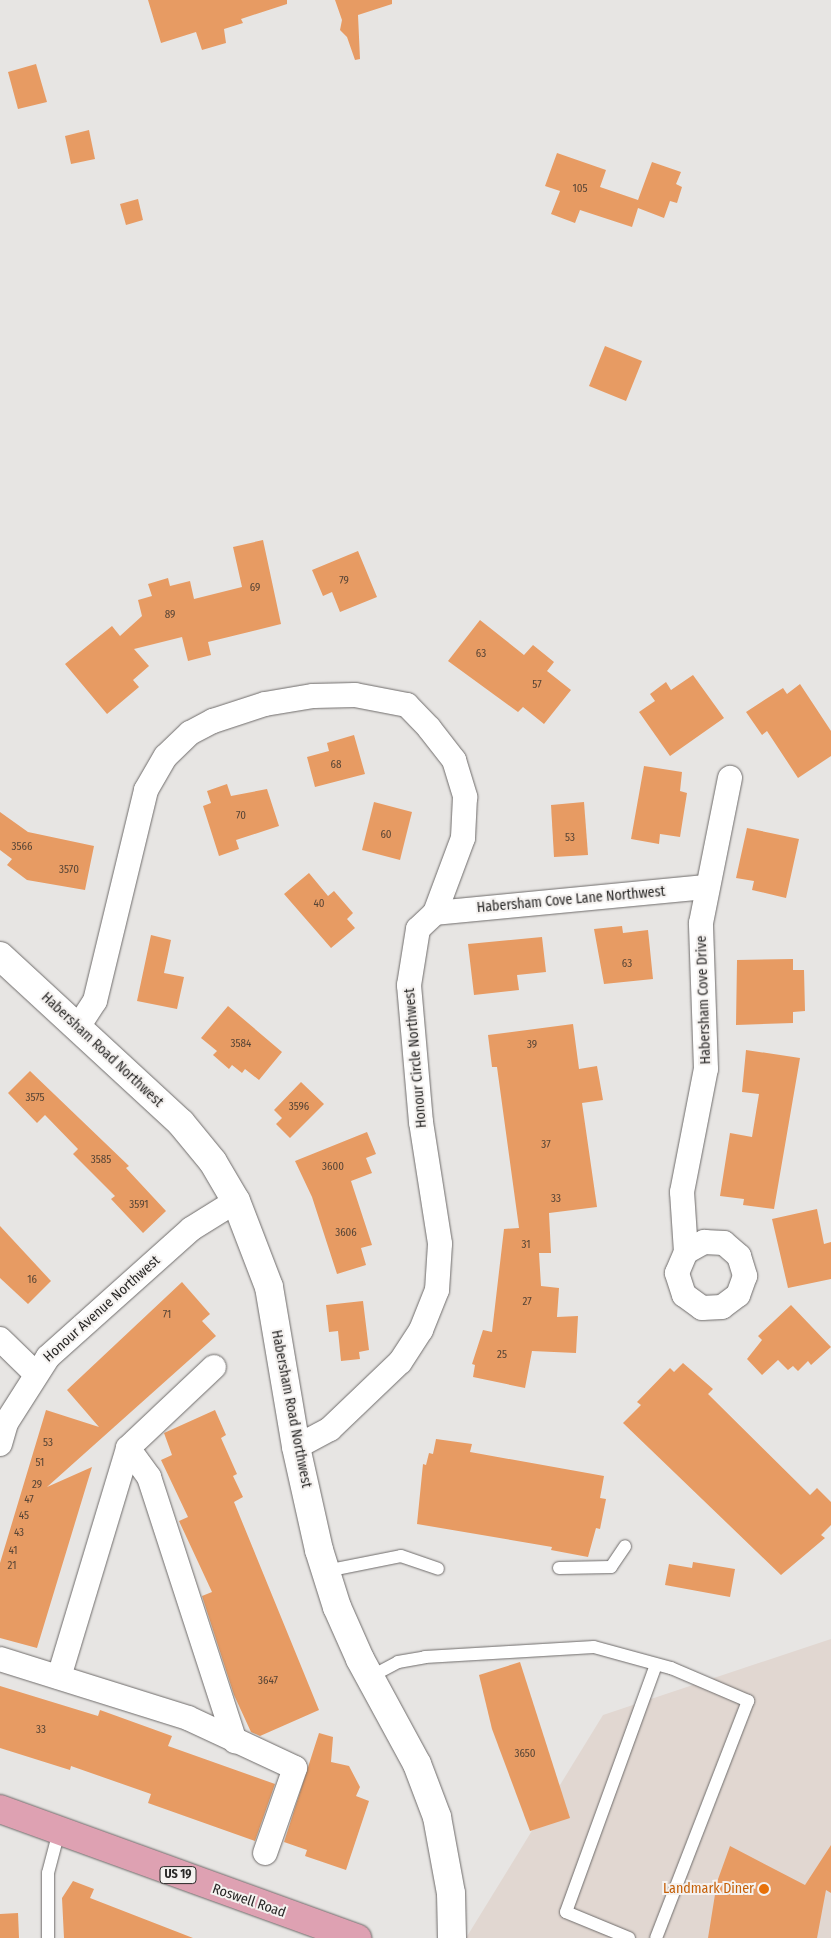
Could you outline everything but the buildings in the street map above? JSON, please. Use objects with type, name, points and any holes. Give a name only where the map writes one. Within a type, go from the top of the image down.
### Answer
[{"type":"main road","name":"Roswell Road","points":[[0,1809],[357,1938]]},
{"type":"street","name":"Honour Circle Northwest","points":[[78,1027],[95,1001],[146,790],[166,756],[190,733],[213,720],[266,704],[313,696],[355,695],[407,705],[454,760],[465,797],[464,838],[435,913],[418,930],[409,985],[421,1122],[440,1244],[437,1290],[422,1330],[400,1362],[330,1429],[296,1446]]},
{"type":"street","name":"Habersham Cove Drive","points":[[686,1252],[682,1192],[706,1069],[702,923],[707,887],[730,778]]},
{"type":"street","name":"Habersham Cove Lane Northwest","points":[[435,913],[707,887]]},
{"type":"street","name":"Habersham Road Northwest","points":[[0,956],[181,1123],[213,1162],[236,1201],[269,1287],[296,1446],[326,1570],[338,1607],[370,1677],[417,1764],[437,1818],[451,1893],[452,1938]]},
{"type":"street","name":"Honour Avenue Northwest","points":[[2,1429],[35,1372],[191,1229],[236,1201]]},
{"type":"street","points":[[0,1339],[35,1372]]},
{"type":"street","points":[[58,1678],[128,1448],[214,1367]]},
{"type":"street","points":[[128,1448],[149,1477],[235,1741]]},
{"type":"street","points":[[0,1659],[188,1718],[295,1768],[264,1854]]},
{"type":"lane","points":[[559,1568],[612,1567],[626,1546]]},
{"type":"lane","points":[[326,1570],[401,1556],[438,1569]]},
{"type":"lane","points":[[370,1677],[398,1662],[425,1657],[578,1648],[616,1652],[656,1665],[748,1701],[656,1938]]},
{"type":"lane","points":[[629,1938],[566,1912],[656,1665]]},
{"type":"lane","points":[[48,1938],[48,1873],[59,1831]]},
{"type":"shaded area","points":[[831,1639],[831,1938],[466,1938],[603,1715]]},
{"type":"place","name":"Landmark Diner","points":[[764,1889]]}]
